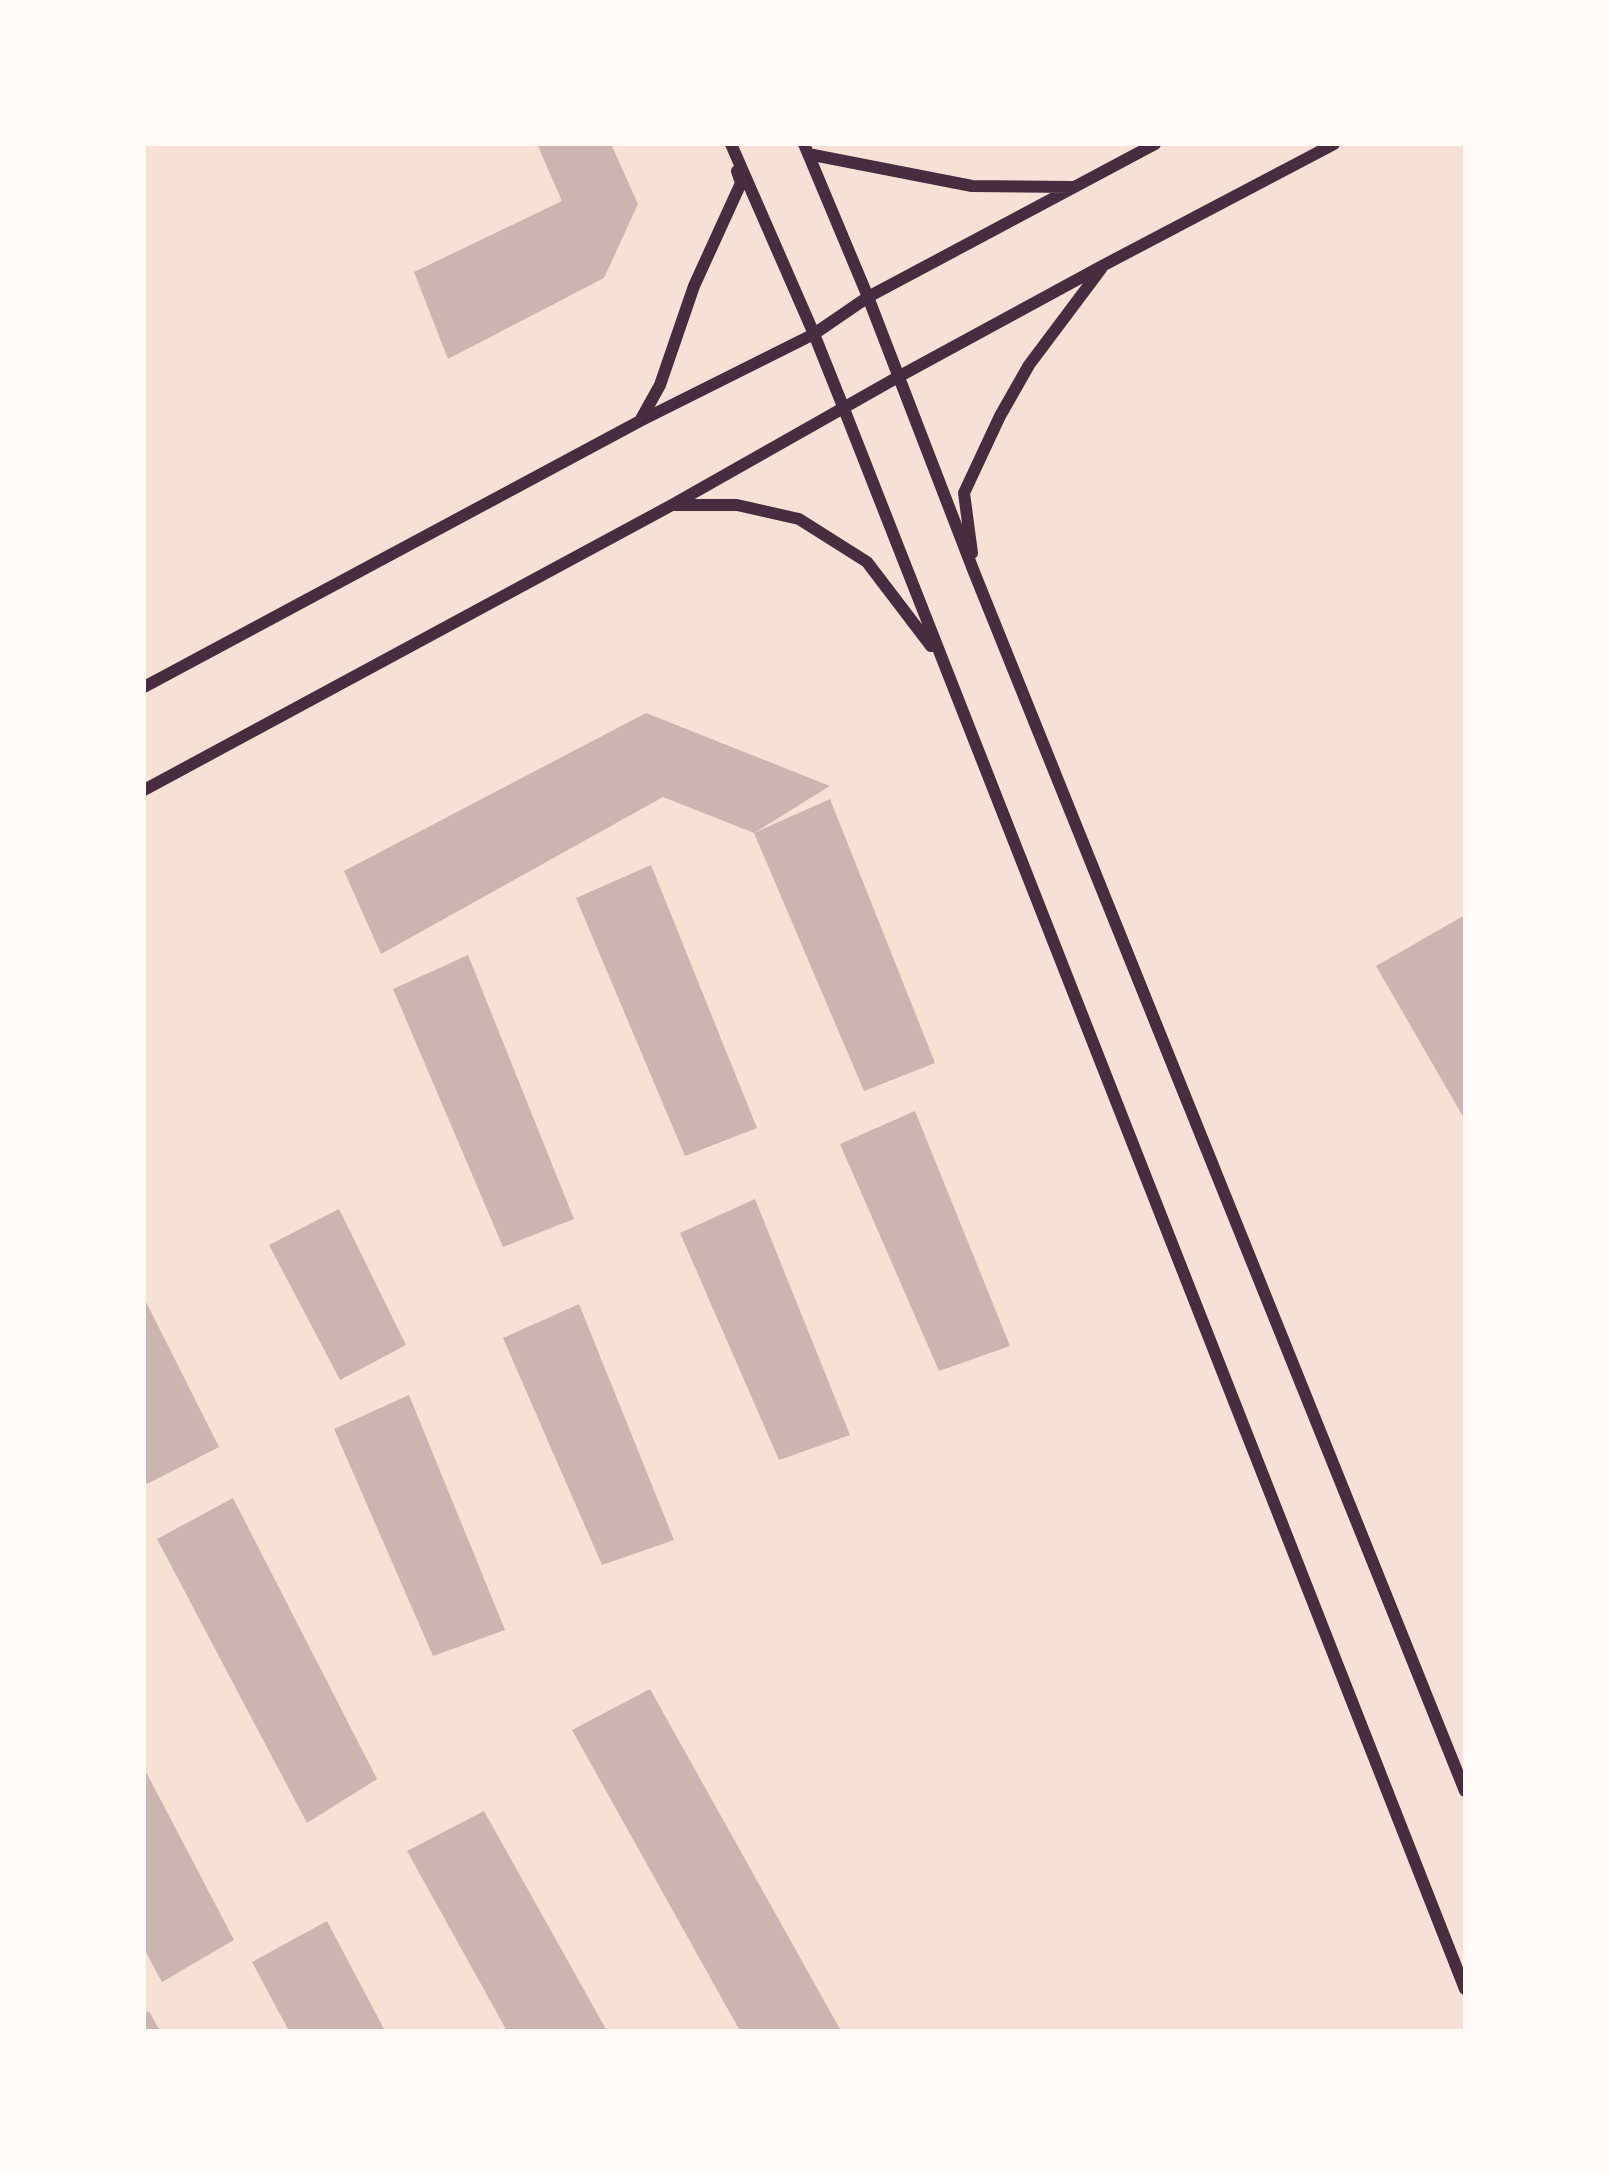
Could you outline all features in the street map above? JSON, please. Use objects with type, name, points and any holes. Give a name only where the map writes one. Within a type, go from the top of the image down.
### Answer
[{"type":"main road","points":[[730,144],[814,334],[844,409],[1465,1989]]},
{"type":"main road","points":[[640,421],[660,385],[694,286],[741,183],[730,144]]},
{"type":"main road","points":[[144,687],[640,421],[814,334],[868,297],[1155,144]]},
{"type":"main road","points":[[144,790],[672,505],[898,377],[1104,265],[1334,144]]},
{"type":"main road","points":[[806,149],[972,186],[1075,187]]},
{"type":"main road","points":[[806,149],[868,297],[974,572],[1465,1791]]},
{"type":"main road","points":[[974,572],[964,493],[1000,416],[1029,364],[1104,265]]},
{"type":"main road","points":[[672,505],[737,505],[799,519],[867,562],[940,658]]},
{"type":"building","points":[[537,144],[611,144],[638,204],[604,278],[448,359],[414,272],[562,201]]},
{"type":"building","points":[[646,713],[830,786],[754,833],[663,797],[381,954],[344,871]]},
{"type":"building","points":[[830,799],[935,1063],[864,1091],[754,833]]},
{"type":"building","points":[[651,865],[757,1128],[685,1156],[576,898]]},
{"type":"building","points":[[1465,915],[1465,1120],[1376,966]]},
{"type":"building","points":[[468,955],[574,1219],[503,1247],[393,989]]},
{"type":"building","points":[[915,1111],[1010,1346],[939,1371],[840,1144]]},
{"type":"building","points":[[755,1199],[850,1435],[779,1460],[680,1233]]},
{"type":"building","points":[[339,1209],[406,1345],[340,1380],[269,1245]]},
{"type":"building","points":[[144,1298],[219,1447],[147,1484],[144,1479]]},
{"type":"building","points":[[579,1304],[674,1540],[602,1565],[503,1338]]},
{"type":"building","points":[[409,1395],[505,1630],[433,1656],[334,1429]]},
{"type":"building","points":[[233,1498],[377,1779],[307,1823],[157,1539]]},
{"type":"building","points":[[650,1689],[841,2031],[740,2031],[572,1730]]},
{"type":"building","points":[[144,1768],[234,1940],[162,1982],[144,1949]]},
{"type":"building","points":[[484,1811],[607,2031],[507,2031],[407,1851]]},
{"type":"building","points":[[327,1921],[385,2031],[289,2031],[252,1962]]},
{"type":"building","points":[[149,2011],[160,2031],[144,2031],[144,2014]]}]
